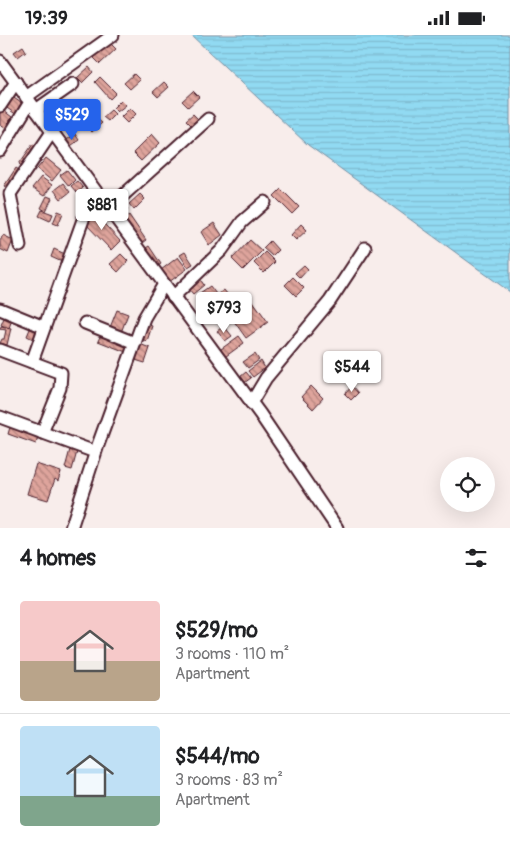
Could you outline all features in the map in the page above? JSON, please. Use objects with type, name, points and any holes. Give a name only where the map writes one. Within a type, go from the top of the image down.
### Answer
[{"type":"street","points":[[0,151],[31,103],[113,35]]},
{"type":"street","points":[[0,61],[251,403],[337,528]]},
{"type":"street","points":[[0,106],[16,83]]},
{"type":"street","points":[[31,103],[73,84]]},
{"type":"street","points":[[32,362],[84,217],[104,204],[208,119]]},
{"type":"street","points":[[20,247],[10,194],[52,133]]},
{"type":"street","points":[[173,297],[222,251],[242,222],[265,201]]},
{"type":"street","points":[[251,403],[266,378],[330,301],[365,248]]},
{"type":"street","points":[[71,528],[95,452],[144,318],[164,284]]},
{"type":"street","points":[[0,309],[44,327]]},
{"type":"street","points":[[85,323],[135,343]]},
{"type":"street","points":[[0,350],[62,373],[60,388],[42,433]]},
{"type":"street","points":[[0,417],[95,452]]},
{"type":"water","points":[[191,35],[510,35],[510,292],[308,145]]},
{"type":"building","points":[[109,42],[116,49],[100,64],[93,57]]},
{"type":"building","points":[[23,46],[26,51],[18,57],[14,52]]},
{"type":"building","points":[[89,67],[93,72],[82,83],[77,78]]},
{"type":"building","points":[[134,74],[140,80],[130,89],[124,83]]},
{"type":"building","points":[[100,77],[116,93],[110,99],[95,82]]},
{"type":"building","points":[[164,82],[169,87],[158,97],[153,92]]},
{"type":"building","points":[[193,91],[199,97],[188,107],[182,101]]},
{"type":"building","points":[[11,96],[24,105],[17,115],[4,106]]},
{"type":"building","points":[[121,100],[126,105],[117,112],[113,108]]},
{"type":"building","points":[[0,108],[12,117],[5,128],[0,125]]},
{"type":"building","points":[[130,108],[136,114],[127,123],[121,117]]},
{"type":"building","points":[[111,110],[115,114],[108,121],[103,117]]},
{"type":"building","points":[[193,114],[199,120],[192,126],[186,120]]},
{"type":"building","points":[[97,119],[102,123],[92,132],[88,128]]},
{"type":"building","points":[[75,134],[79,140],[68,148],[64,142]]},
{"type":"building","points":[[152,134],[160,143],[141,161],[133,153]]},
{"type":"building","points":[[33,144],[40,148],[26,169],[19,164]]},
{"type":"building","points":[[46,158],[61,170],[52,181],[37,169]]},
{"type":"building","points":[[16,168],[22,172],[10,190],[4,186]]},
{"type":"building","points":[[67,170],[75,180],[69,186],[60,175]]},
{"type":"building","points":[[41,177],[52,185],[44,196],[32,188]]},
{"type":"building","points":[[77,181],[83,188],[77,193],[71,186]]},
{"type":"building","points":[[63,183],[70,192],[61,199],[54,190]]},
{"type":"building","points":[[281,189],[299,207],[292,214],[274,196]]},
{"type":"building","points":[[140,194],[145,199],[134,210],[129,204]]},
{"type":"building","points":[[47,196],[52,198],[46,211],[41,208]]},
{"type":"building","points":[[123,203],[128,210],[119,217],[114,210]]},
{"type":"building","points":[[42,210],[53,214],[50,221],[39,216]]},
{"type":"building","points":[[58,211],[63,213],[58,225],[53,223]]},
{"type":"building","points":[[93,212],[120,241],[111,250],[84,222]]},
{"type":"building","points":[[129,215],[146,240],[139,245],[121,220]]},
{"type":"building","points":[[214,223],[222,235],[209,245],[201,232]]},
{"type":"building","points":[[301,224],[307,230],[296,240],[291,235]]},
{"type":"building","points":[[3,235],[13,240],[8,253],[0,249],[0,241]]},
{"type":"building","points":[[250,240],[262,251],[243,270],[232,259]]},
{"type":"building","points":[[270,241],[278,250],[272,256],[263,248]]},
{"type":"building","points":[[149,246],[161,264],[155,268],[143,250]]},
{"type":"building","points":[[54,249],[65,254],[62,262],[51,257]]},
{"type":"building","points":[[185,252],[193,264],[188,267],[180,255]]},
{"type":"building","points":[[265,252],[275,262],[264,273],[254,263]]},
{"type":"building","points":[[121,254],[128,261],[118,272],[110,264]]},
{"type":"building","points":[[178,257],[187,269],[169,282],[161,270]]},
{"type":"building","points":[[304,265],[308,269],[300,278],[295,273]]},
{"type":"building","points":[[293,277],[304,288],[296,296],[285,285]]},
{"type":"building","points":[[200,279],[204,285],[193,294],[188,288]]},
{"type":"building","points":[[210,286],[216,294],[203,304],[197,295]]},
{"type":"building","points":[[224,290],[231,299],[225,303],[218,294]]},
{"type":"building","points":[[253,301],[268,322],[246,338],[231,317]]},
{"type":"building","points":[[213,302],[219,312],[211,317],[205,308]]},
{"type":"building","points":[[117,310],[128,314],[120,335],[109,330]]},
{"type":"building","points":[[6,313],[13,316],[9,328],[1,325]]},
{"type":"building","points":[[144,323],[152,326],[147,341],[138,338]]},
{"type":"building","points":[[32,324],[38,327],[33,339],[27,336]]},
{"type":"building","points":[[1,326],[11,328],[7,345],[0,343],[4,339],[6,330],[0,329]]},
{"type":"building","points":[[224,326],[232,336],[225,341],[217,331]]},
{"type":"building","points":[[102,332],[129,343],[126,352],[98,341]]},
{"type":"building","points":[[239,336],[244,343],[222,359],[217,352]]},
{"type":"building","points":[[137,343],[150,348],[145,363],[132,359]]},
{"type":"building","points":[[255,354],[259,360],[248,368],[243,362]]},
{"type":"building","points":[[261,361],[265,368],[253,377],[248,371]]},
{"type":"building","points":[[246,372],[251,378],[244,383],[240,377]]},
{"type":"building","points":[[311,386],[323,398],[313,409],[301,397]]},
{"type":"building","points":[[352,386],[358,393],[351,400],[345,394]]},
{"type":"building","points":[[11,424],[39,433],[36,444],[8,434]]},
{"type":"building","points":[[71,446],[78,448],[72,470],[65,468]]},
{"type":"building","points":[[36,464],[61,472],[58,481],[55,479],[48,500],[27,494]]}]
